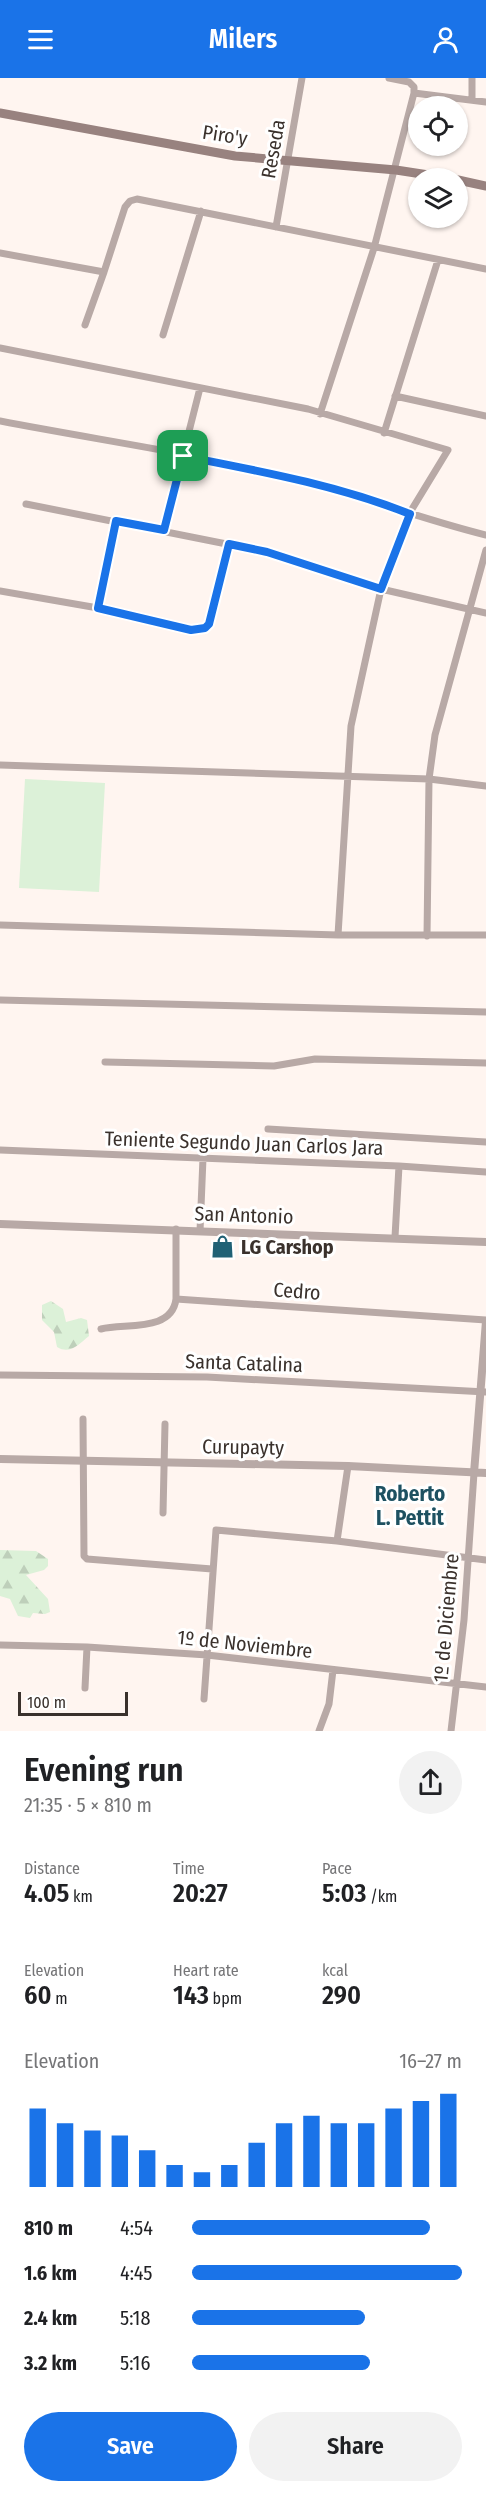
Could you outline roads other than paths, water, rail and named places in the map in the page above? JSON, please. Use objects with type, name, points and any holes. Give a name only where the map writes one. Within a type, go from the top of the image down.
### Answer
[{"type":"main road","name":"Piro'y","points":[[0,112],[216,153],[408,172]]},
{"type":"main road","points":[[468,182],[486,186]]},
{"type":"street","name":"Reseda","points":[[276,226],[302,78]]},
{"type":"street","points":[[320,414],[374,248],[396,170],[414,93],[414,87],[409,82],[389,78]]},
{"type":"street","points":[[472,78],[472,100]]},
{"type":"street","points":[[414,93],[486,102]]},
{"type":"street","points":[[85,325],[125,207],[130,201],[137,199],[374,248],[486,266]]},
{"type":"street","points":[[163,335],[201,211]]},
{"type":"street","points":[[0,253],[104,272]]},
{"type":"street","points":[[384,433],[438,260]]},
{"type":"street","points":[[0,348],[320,414],[448,450],[410,514],[381,589],[351,726],[338,935]]},
{"type":"street","points":[[164,530],[200,388]]},
{"type":"street","points":[[395,396],[486,416]]},
{"type":"street","points":[[0,421],[293,478],[486,535]]},
{"type":"street","points":[[26,504],[267,552],[381,589],[486,613]]},
{"type":"street","points":[[98,608],[116,521]]},
{"type":"street","points":[[0,591],[98,608],[191,630],[205,628],[209,624],[229,544]]},
{"type":"street","points":[[427,936],[429,779],[435,735],[486,550]]},
{"type":"street","points":[[0,765],[429,779],[486,786]]},
{"type":"street","points":[[0,925],[338,935],[486,935]]},
{"type":"street","points":[[0,1000],[486,1012]]},
{"type":"street","points":[[105,1062],[274,1066],[315,1059],[486,1063]]},
{"type":"street","points":[[268,1129],[486,1142]]},
{"type":"street","name":"Teniente Segundo Juan Carlos Jara","points":[[0,1150],[399,1166],[486,1172]]},
{"type":"street","points":[[200,1231],[203,1158]]},
{"type":"street","points":[[394,1237],[399,1166]]},
{"type":"street","name":"San Antonio","points":[[0,1224],[486,1242]]},
{"type":"street","points":[[101,1329],[163,1320],[172,1313],[176,1299],[176,1229]]},
{"type":"street","name":"Cedro","points":[[176,1299],[486,1321]]},
{"type":"street","points":[[474,1473],[484,1392],[486,1321]]},
{"type":"street","name":"Santa Catalina","points":[[0,1375],[207,1377],[484,1392]]},
{"type":"street","points":[[83,1419],[83,1551],[87,1558],[212,1569]]},
{"type":"street","points":[[163,1513],[165,1424]]},
{"type":"street","name":"Curupayty","points":[[0,1459],[348,1466],[486,1473]]},
{"type":"street","points":[[338,1541],[348,1466]]},
{"type":"street","name":"1º de Diciembre","points":[[451,1731],[474,1473]]},
{"type":"street","points":[[204,1700],[214,1533],[219,1529],[338,1541],[486,1560]]},
{"type":"street","name":"1º de Noviembre","points":[[0,1646],[87,1647],[207,1655],[486,1687]]},
{"type":"street","points":[[85,1688],[87,1647]]},
{"type":"street","points":[[319,1731],[329,1704],[333,1670]]},
{"type":"place","name":"LG Carshop","points":[[223,1247]]},
{"type":"district","name":"Roberto L. Pettit","points":[[410,1506]]}]
